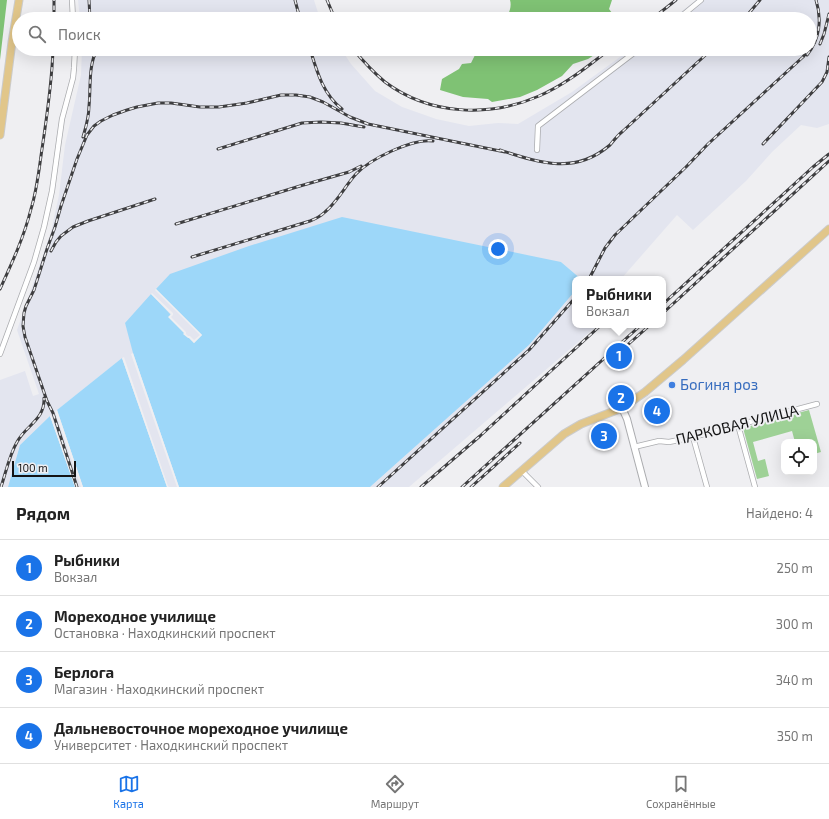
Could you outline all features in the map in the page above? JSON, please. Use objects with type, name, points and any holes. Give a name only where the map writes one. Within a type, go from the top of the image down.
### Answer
[{"type":"main road","points":[[17,12],[19,0]]},
{"type":"main road","points":[[0,135],[12,42]]},
{"type":"main road","points":[[502,487],[564,434],[586,422],[622,408],[645,392],[829,229]]},
{"type":"main road","points":[[622,408],[627,419],[645,487]]},
{"type":"street","points":[[72,0],[73,12]]},
{"type":"street","points":[[686,12],[701,0]]},
{"type":"street","points":[[0,354],[34,262],[46,220],[52,191],[62,119],[73,78],[75,56]]},
{"type":"street","points":[[537,150],[538,126],[630,56]]},
{"type":"street","name":"ПАРКОВАЯ УЛИЦА","points":[[634,447],[659,441],[669,442],[693,438],[816,404]]},
{"type":"street","points":[[738,425],[755,487]]},
{"type":"street","points":[[693,438],[707,487]]},
{"type":"street","points":[[521,470],[538,487]]},
{"type":"shaded area","points":[[78,0],[314,0],[318,12],[79,12]]},
{"type":"shaded area","points":[[696,0],[829,0],[829,124],[817,128],[801,125],[772,152],[746,181],[693,230],[677,215],[624,276],[577,276],[561,262],[202,335],[194,343],[125,323],[179,487],[167,487],[122,358],[57,410],[83,487],[75,487],[50,416],[20,445],[8,487],[0,487],[0,380],[25,371],[33,396],[39,394],[17,330],[51,232],[59,195],[65,145],[81,75],[82,56],[346,56],[375,91],[402,107],[436,119],[469,126],[498,123],[518,124],[572,92],[621,56],[817,56],[817,12],[681,12]]},
{"type":"shaded area","points":[[572,295],[572,328],[594,328],[409,487],[370,487],[529,345]]},
{"type":"green space","points":[[0,0],[7,0],[0,60]]},
{"type":"green space","points":[[510,0],[612,0],[609,9],[611,12],[509,12],[511,3]]},
{"type":"green space","points":[[474,56],[593,56],[573,64],[562,76],[537,90],[520,97],[492,102],[488,99],[463,97],[440,90],[442,79],[459,69],[462,64],[471,63]]},
{"type":"green space","points":[[809,410],[821,452],[817,453],[817,439],[794,439],[792,431],[753,442],[758,461],[765,459],[769,476],[757,479],[743,428]]},
{"type":"water","points":[[342,217],[561,262],[577,276],[572,276],[572,295],[529,345],[370,487],[179,487],[133,353],[125,323],[151,294],[171,315],[169,317],[194,343],[202,335],[156,289],[170,274],[249,246]]},
{"type":"water","points":[[122,358],[167,487],[83,487],[57,410]]},
{"type":"water","points":[[50,416],[75,487],[8,487],[20,445]]},
{"type":"pier","points":[[156,289],[202,335],[194,343],[183,334],[184,333],[168,317],[171,314],[151,294],[152,293],[173,313],[171,317],[188,336],[194,340],[200,335],[155,290]]},
{"type":"pier","points":[[133,353],[179,487],[177,487],[131,354]]},
{"type":"pier","points":[[124,357],[169,487],[167,487],[122,358]]},
{"type":"pier","points":[[57,410],[83,487],[81,487],[55,412]]},
{"type":"pier","points":[[51,415],[77,487],[75,487],[50,416]]},
{"type":"railway","points":[[54,0],[54,12]]},
{"type":"railway","points":[[89,0],[90,12]]},
{"type":"railway","points":[[295,0],[298,12]]},
{"type":"railway","points":[[327,0],[332,12]]},
{"type":"railway","points":[[661,12],[676,0]]},
{"type":"railway","points":[[750,12],[760,0]]},
{"type":"railway","points":[[816,0],[819,14],[819,29],[817,36]]},
{"type":"railway","points":[[820,44],[829,14]]},
{"type":"railway","points":[[0,289],[21,240],[35,194],[49,99],[53,56]]},
{"type":"railway","points":[[83,137],[88,114],[91,70],[94,56]]},
{"type":"railway","points":[[312,56],[325,89],[335,103],[342,109]]},
{"type":"railway","points":[[359,56],[385,82],[402,93],[440,107],[460,110],[500,108],[539,96],[549,92],[576,75],[601,56]]},
{"type":"railway","points":[[500,150],[529,159],[557,164],[584,160],[597,154],[610,145],[619,134],[704,56]]},
{"type":"railway","points":[[591,276],[605,248],[615,235],[708,144],[804,56]]},
{"type":"railway","points":[[763,144],[822,82],[827,72],[829,57]]},
{"type":"railway","points":[[77,487],[53,413],[47,401],[25,337],[23,326],[26,306],[34,290],[77,159],[87,135],[94,126],[113,115],[137,107],[158,103],[171,103],[200,107],[219,107],[247,103],[281,95],[296,95],[310,97],[323,102],[350,117],[368,124],[505,152]]},
{"type":"railway","points":[[218,149],[302,123],[341,123],[364,127]]},
{"type":"railway","points":[[192,257],[310,221],[322,215],[330,208],[356,174],[371,162],[404,146],[425,141],[433,141]]},
{"type":"railway","points":[[666,301],[829,154]]},
{"type":"railway","points":[[666,310],[829,161]]},
{"type":"railway","points":[[176,224],[349,172],[361,166]]},
{"type":"railway","points":[[51,251],[61,236],[73,227],[155,199]]},
{"type":"railway","points":[[378,487],[529,350],[572,301]]},
{"type":"railway","points":[[421,487],[480,436],[598,328]]},
{"type":"railway","points":[[462,487],[638,328]]},
{"type":"railway","points":[[623,349],[647,328]]},
{"type":"railway","points":[[1,487],[14,447],[21,436],[38,417],[43,406],[44,398]]},
{"type":"railway","points":[[471,487],[520,443]]},
{"type":"place","name":"Рыбники","points":[[619,356]]},
{"type":"place","name":"Богиня роз","points":[[672,385]]},
{"type":"place","name":"Мореходное училище","points":[[621,398]]},
{"type":"place","name":"Дальневосточное мореходное училище","points":[[657,411]]},
{"type":"place","name":"Берлога","points":[[604,436]]}]
